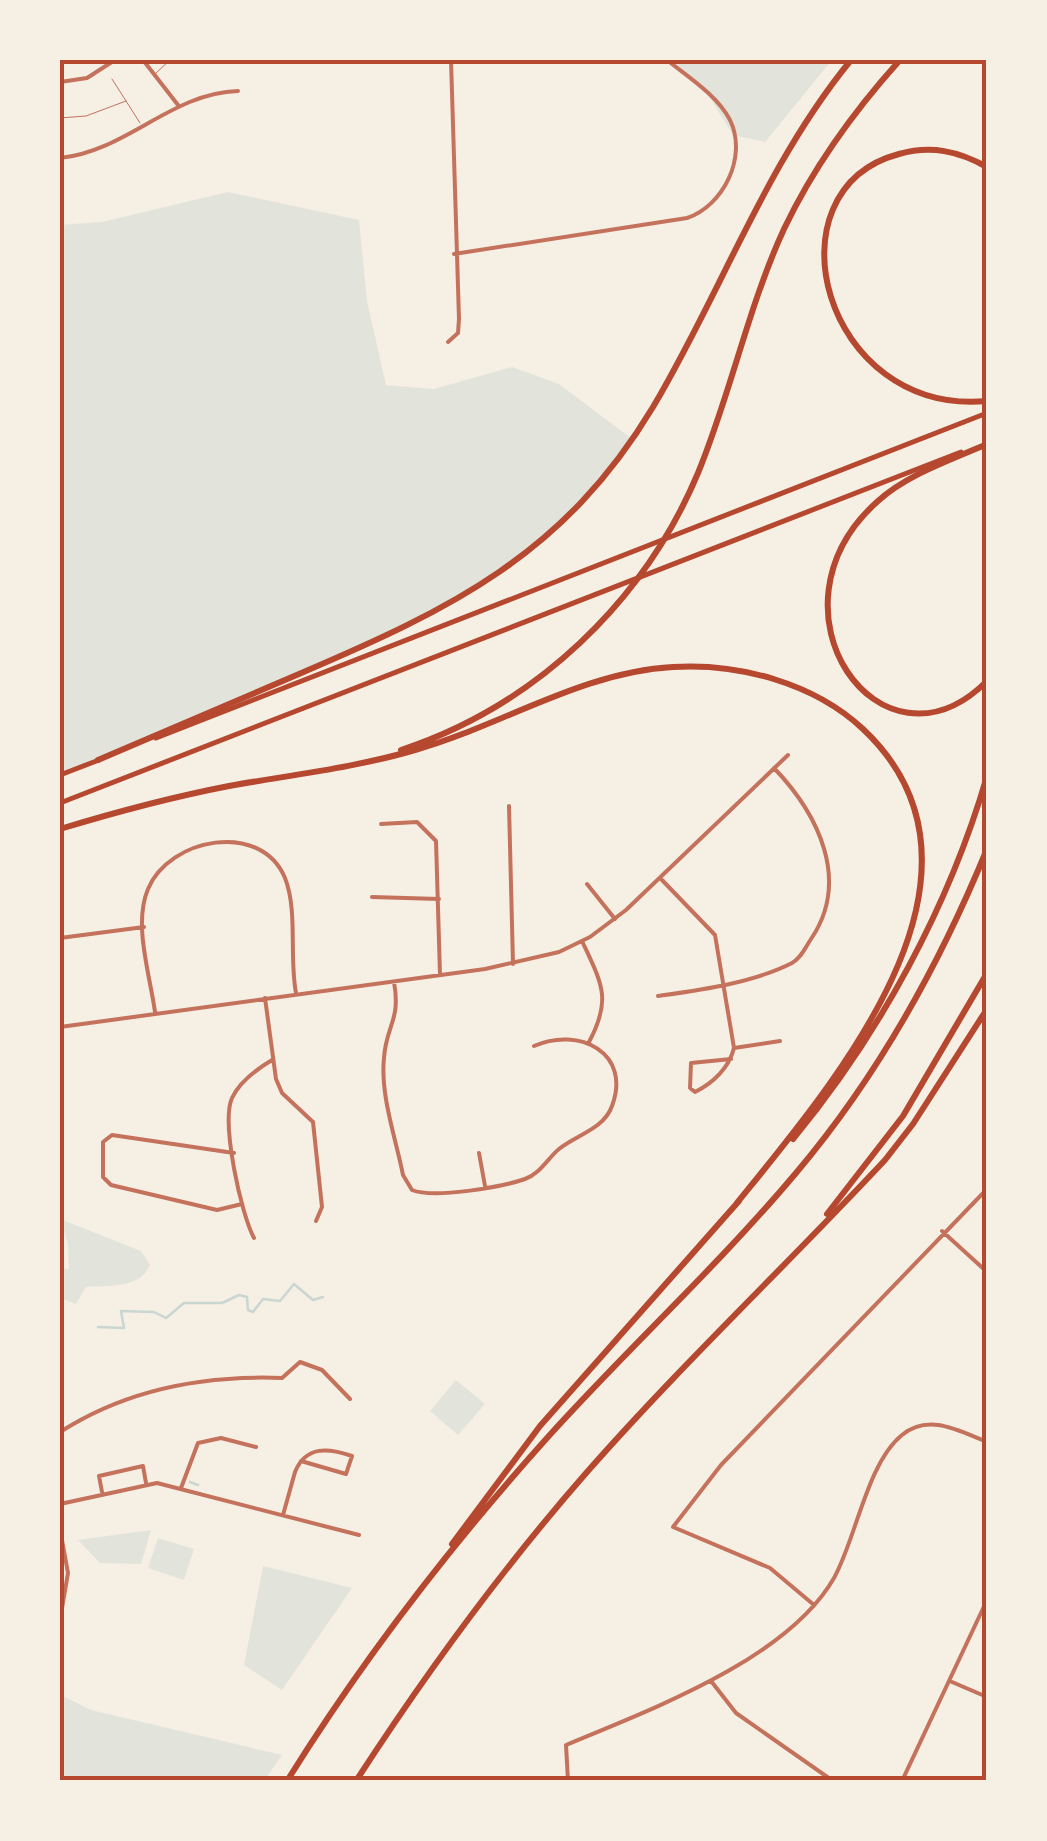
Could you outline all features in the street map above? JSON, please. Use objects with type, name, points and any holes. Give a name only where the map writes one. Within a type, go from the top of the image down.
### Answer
[{"type":"highway","points":[[98,760],[432,616],[496,578],[556,527],[632,439],[668,378],[776,166],[850,60]]},
{"type":"highway","points":[[352,764],[438,736],[495,707],[580,643],[630,589],[663,540],[698,473],[786,226],[847,123],[900,60]]},
{"type":"highway","points":[[987,167],[934,148],[891,156],[872,165],[856,177],[834,211],[825,271],[843,329],[886,376],[928,396],[952,402],[987,401]]},
{"type":"highway","points":[[987,443],[906,481],[867,512],[838,556],[827,607],[830,640],[842,669],[875,700],[906,710],[936,709],[966,698],[987,681]]},
{"type":"highway","points":[[60,829],[178,797],[440,743],[615,676],[671,667],[710,667],[778,681],[830,705],[874,740],[899,774],[920,828],[924,868],[919,911],[903,955],[835,1074],[737,1203]]},
{"type":"highway","points":[[286,1781],[540,1426],[737,1203],[840,1077],[896,988],[953,871],[987,776]]},
{"type":"highway","points":[[427,1581],[549,1436],[755,1220],[828,1132],[916,1000],[987,848]]},
{"type":"highway","points":[[790,1256],[903,1116],[987,974]]},
{"type":"highway","points":[[356,1781],[425,1678],[542,1526],[632,1421],[863,1183],[913,1124],[987,1008]]},
{"type":"main road","points":[[60,775],[987,413]]},
{"type":"main road","points":[[60,803],[987,443]]},
{"type":"street","points":[[60,82],[87,78],[114,60]]},
{"type":"street","points":[[142,60],[178,105]]},
{"type":"street","points":[[448,342],[458,333],[451,60]]},
{"type":"street","points":[[454,254],[687,218],[713,205],[728,180],[732,162],[731,122],[707,93],[667,60]]},
{"type":"street","points":[[60,158],[93,152],[197,96],[238,91]]},
{"type":"street","points":[[60,1027],[513,964],[582,942],[615,920],[661,879],[788,755]]},
{"type":"street","points":[[658,996],[726,983],[797,959],[826,915],[830,865],[826,845],[794,792],[774,768]]},
{"type":"street","points":[[509,806],[513,964]]},
{"type":"street","points":[[381,824],[417,822],[434,834],[440,975]]},
{"type":"street","points":[[155,1012],[144,928],[146,893],[166,863],[199,848],[248,843],[272,859],[286,882],[296,993]]},
{"type":"street","points":[[661,879],[716,935],[726,983],[734,1048],[731,1059],[699,1090],[690,1088],[691,1063],[731,1059]]},
{"type":"street","points":[[587,884],[615,920]]},
{"type":"street","points":[[372,897],[438,899]]},
{"type":"street","points":[[60,938],[144,928]]},
{"type":"street","points":[[582,942],[604,995],[601,1018],[588,1042]]},
{"type":"street","points":[[394,982],[398,1011],[384,1053],[384,1073],[406,1181],[412,1190],[431,1195],[532,1176],[560,1148],[608,1113],[614,1099],[613,1074],[605,1056],[588,1042],[559,1036],[534,1046]]},
{"type":"street","points":[[265,998],[282,1093],[312,1122],[322,1206],[316,1221]]},
{"type":"street","points":[[734,1048],[780,1040]]},
{"type":"street","points":[[254,1238],[242,1204],[228,1114],[232,1100],[250,1076],[273,1059]]},
{"type":"street","points":[[234,1153],[112,1135],[103,1142],[104,1176],[110,1185],[217,1210],[242,1204]]},
{"type":"street","points":[[479,1153],[486,1186]]},
{"type":"street","points":[[814,1605],[770,1568],[673,1528],[710,1477],[987,1188]]},
{"type":"street","points":[[942,1231],[987,1272]]},
{"type":"street","points":[[60,1432],[144,1393],[218,1379],[285,1378],[300,1362],[322,1370],[350,1400]]},
{"type":"street","points":[[568,1781],[566,1745],[711,1681],[814,1605],[842,1561],[888,1449],[904,1433],[938,1423],[987,1442]]},
{"type":"street","points":[[181,1488],[194,1448],[218,1438],[256,1446]]},
{"type":"street","points":[[282,1517],[301,1460],[324,1450],[352,1456],[346,1474],[301,1460]]},
{"type":"street","points":[[102,1494],[99,1476],[104,1472],[142,1466],[146,1484]]},
{"type":"street","points":[[60,1504],[146,1484],[181,1488],[358,1535]]},
{"type":"street","points":[[60,1529],[68,1573],[60,1620]]},
{"type":"street","points":[[902,1781],[952,1682],[987,1600]]},
{"type":"street","points":[[711,1681],[736,1714],[833,1781]]},
{"type":"street","points":[[952,1682],[987,1698]]},
{"type":"lane","points":[[156,73],[170,60]]},
{"type":"lane","points":[[112,79],[142,127]]},
{"type":"lane","points":[[60,118],[86,116],[126,101]]},
{"type":"shaded area","points":[[669,60],[832,60],[765,142],[733,135],[707,93]]},
{"type":"shaded area","points":[[228,192],[359,220],[367,301],[386,385],[434,389],[512,367],[559,384],[632,439],[587,496],[496,578],[462,599],[389,635],[60,775],[60,225],[102,222]]},
{"type":"shaded area","points":[[60,1219],[141,1251],[150,1265],[131,1282],[86,1287],[76,1304],[60,1298],[60,1268],[69,1269],[68,1244]]},
{"type":"shaded area","points":[[456,1380],[485,1404],[458,1435],[430,1411]]},
{"type":"shaded area","points":[[151,1530],[141,1564],[100,1563],[78,1540]]},
{"type":"shaded area","points":[[158,1538],[194,1549],[184,1580],[148,1568]]},
{"type":"shaded area","points":[[263,1566],[352,1588],[282,1690],[244,1665]]},
{"type":"shaded area","points":[[61,1695],[91,1710],[282,1755],[264,1781],[60,1781]]},
{"type":"waterway","points":[[98,1327],[124,1328],[121,1311],[154,1312],[166,1318],[184,1303],[222,1303],[239,1295],[247,1297],[248,1310],[253,1312],[263,1299],[280,1301],[294,1284],[313,1300],[323,1297]]},
{"type":"waterway","points":[[190,1482],[198,1485]]}]
